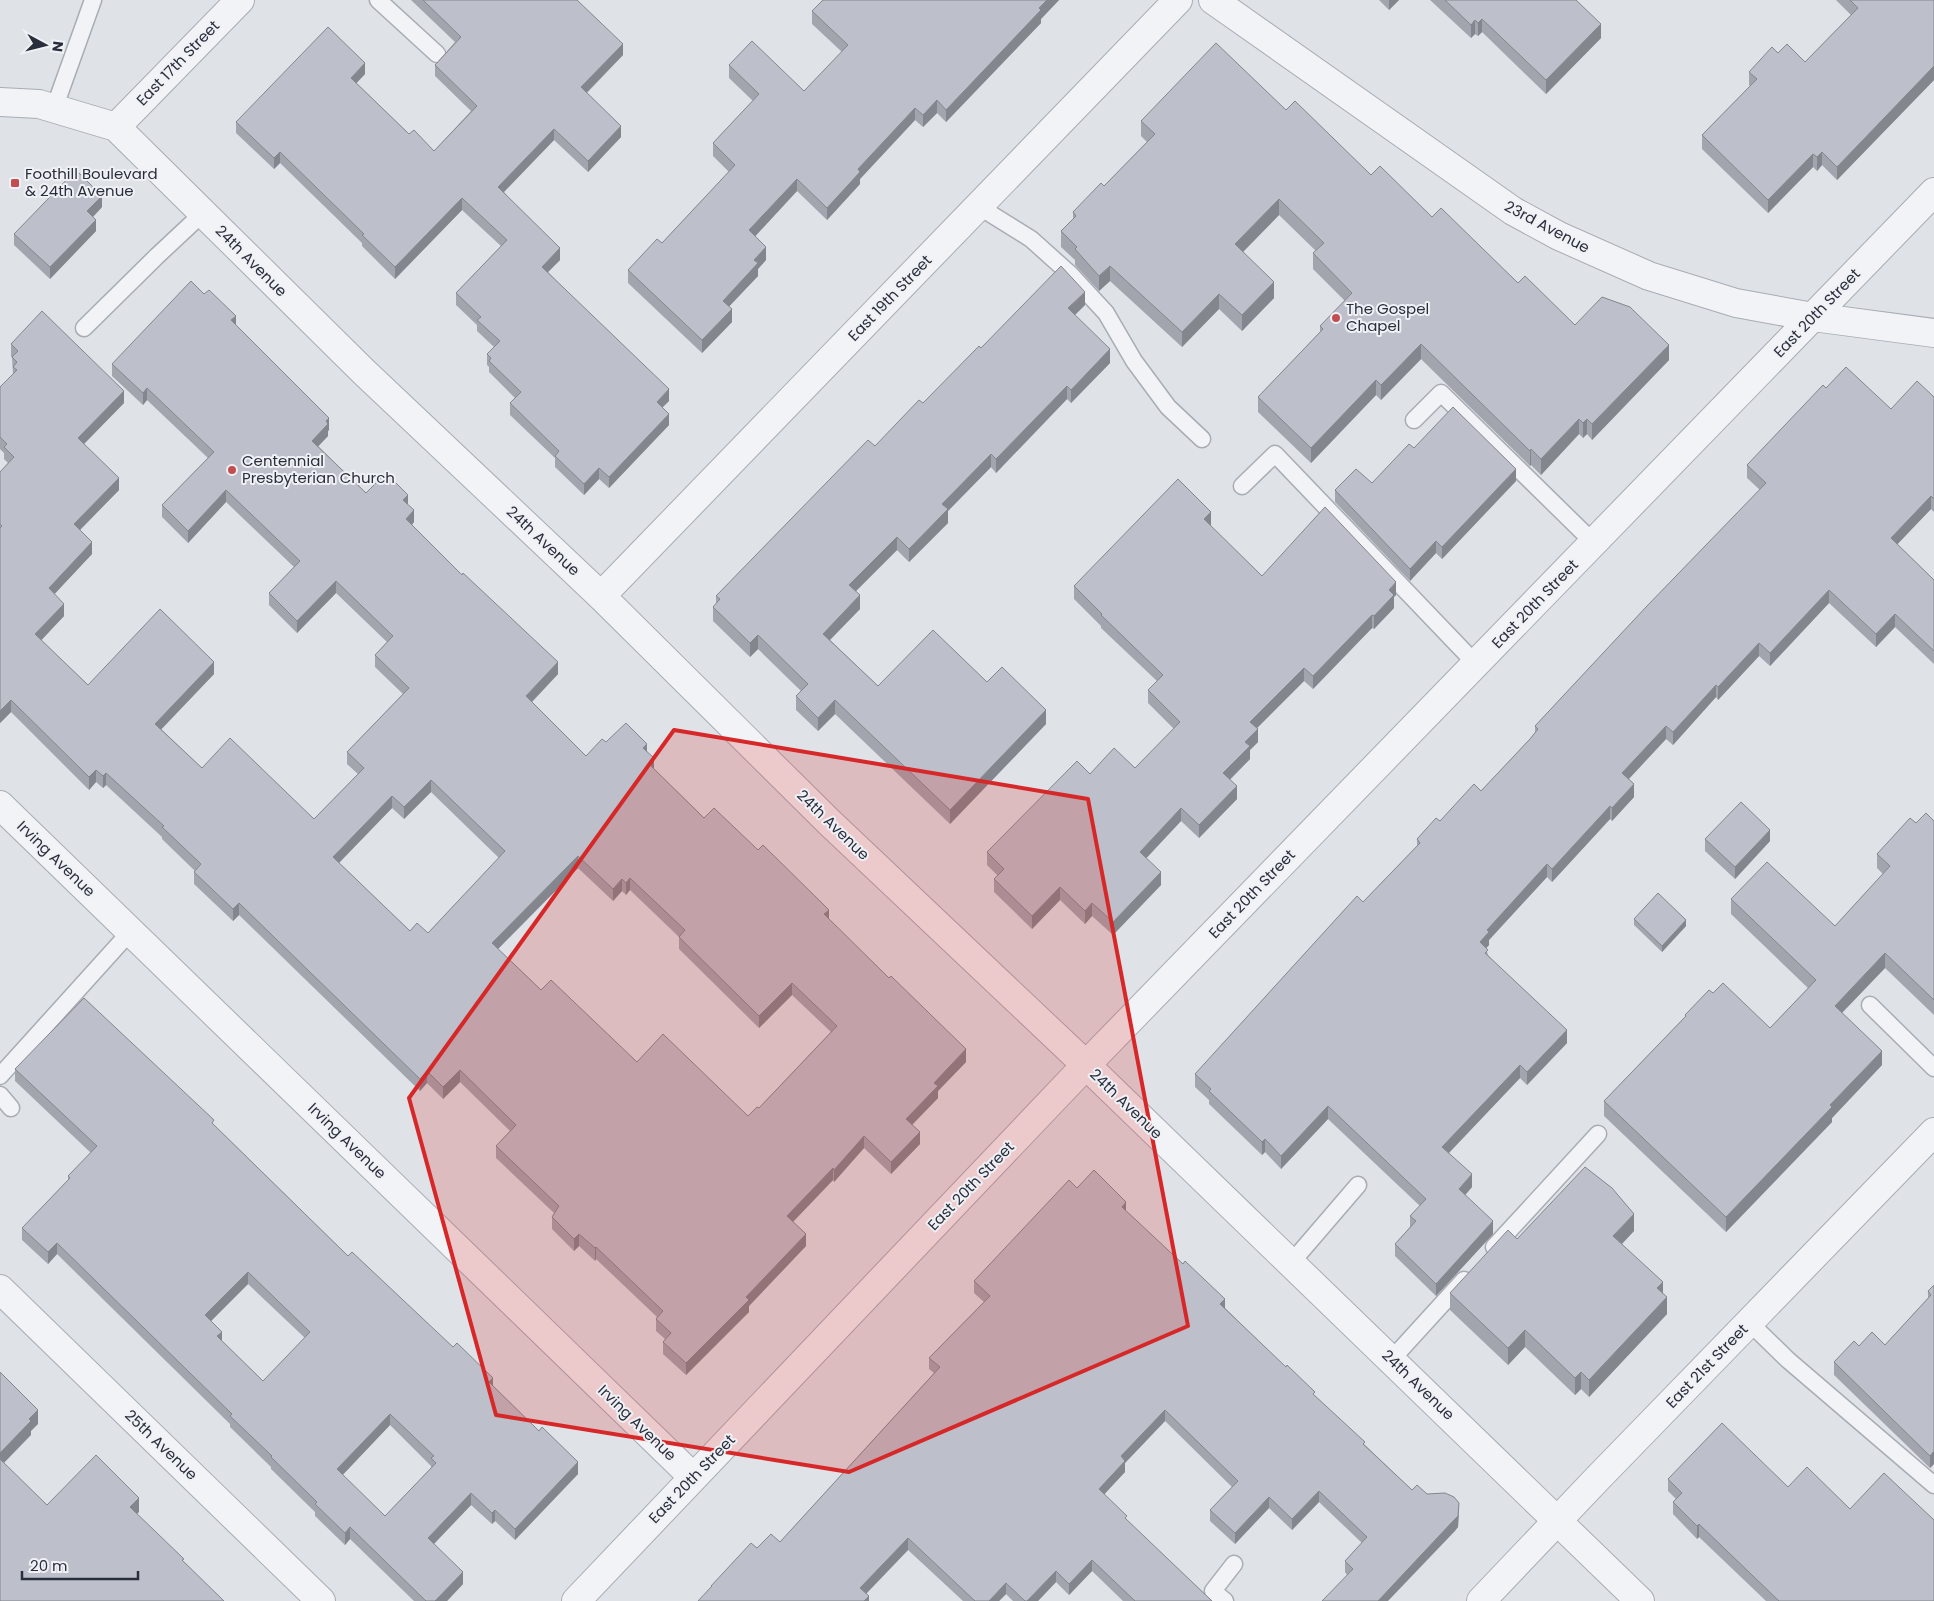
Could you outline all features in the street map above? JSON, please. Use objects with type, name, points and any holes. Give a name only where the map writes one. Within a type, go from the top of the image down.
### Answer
[{"type":"street","name":"East 17th Street","points":[[116,127],[240,0]]},
{"type":"street","name":"East 19th Street","points":[[601,596],[1178,0]]},
{"type":"street","name":"23rd Avenue","points":[[1213,0],[1513,211],[1559,236],[1649,276],[1736,303],[1813,317],[1934,333]]},
{"type":"street","name":"24th Avenue","points":[[0,102],[39,104],[116,127],[364,372],[601,596],[829,822],[1086,1065],[1640,1601]]},
{"type":"street","name":"East 20th Street","points":[[576,1601],[1086,1065],[1934,192]]},
{"type":"street","name":"Irving Avenue","points":[[0,805],[693,1477]]},
{"type":"street","name":"East 21st Street","points":[[1481,1601],[1934,1132]]},
{"type":"street","name":"25th Avenue","points":[[0,1289],[321,1601]]},
{"type":"lane","points":[[54,109],[93,0]]},
{"type":"lane","points":[[378,0],[437,54]]},
{"type":"lane","points":[[978,206],[1031,239],[1070,274],[1106,313],[1134,361],[1168,407],[1202,439]]},
{"type":"lane","points":[[84,328],[156,256],[203,213]]},
{"type":"lane","points":[[1414,420],[1441,393],[1594,543]]},
{"type":"lane","points":[[1242,486],[1275,454],[1476,664]]},
{"type":"lane","points":[[0,1076],[130,932]]},
{"type":"lane","points":[[1870,1005],[1934,1068]]},
{"type":"lane","points":[[0,1095],[11,1108]]},
{"type":"lane","points":[[1485,1258],[1598,1134]]},
{"type":"lane","points":[[1291,1263],[1358,1185]]},
{"type":"lane","points":[[1392,1359],[1472,1272]]},
{"type":"lane","points":[[1750,1323],[1788,1360],[1934,1485]]},
{"type":"lane","points":[[1224,1601],[1213,1591],[1234,1564]]},
{"type":"highlighted area","points":[[674,730],[1088,799],[1188,1326],[849,1472],[496,1415],[409,1098]]},
{"type":"building","points":[[423,0],[577,0],[623,44],[581,87],[621,126],[588,161],[554,129],[498,187],[560,248],[542,267],[669,389],[657,402],[669,414],[609,477],[599,468],[584,484],[555,456],[559,451],[510,403],[521,392],[489,361],[491,358],[487,354],[500,341],[477,320],[481,317],[456,293],[507,240],[462,198],[395,267],[280,152],[274,158],[236,122],[328,27],[365,63],[351,78],[409,134],[414,130],[434,151],[477,106],[435,65],[461,37]]},
{"type":"building","points":[[823,0],[1047,0],[1039,8],[1041,10],[946,110],[937,100],[923,115],[915,108],[858,169],[860,172],[827,208],[797,179],[749,230],[766,247],[754,260],[758,263],[723,301],[732,309],[702,340],[628,270],[657,239],[662,243],[735,165],[713,143],[759,94],[729,65],[752,41],[804,91],[848,45],[812,11]]},
{"type":"building","points":[[1445,0],[1576,0],[1601,24],[1546,80],[1482,19],[1478,23],[1475,20],[1471,25]]},
{"type":"building","points":[[1850,0],[1934,0],[1934,66],[1837,167],[1822,152],[1817,157],[1813,154],[1768,200],[1702,135],[1757,79],[1749,72],[1772,47],[1778,53],[1787,44],[1805,62],[1858,8]]},
{"type":"building","points":[[1216,43],[1286,110],[1295,101],[1371,175],[1380,166],[1432,217],[1441,208],[1518,283],[1525,276],[1575,325],[1602,297],[1630,307],[1669,345],[1592,424],[1587,419],[1583,423],[1579,419],[1541,459],[1531,449],[1530,451],[1421,344],[1381,385],[1376,380],[1311,448],[1258,397],[1323,329],[1320,326],[1352,293],[1313,253],[1324,243],[1279,199],[1235,244],[1274,282],[1242,315],[1219,294],[1182,332],[1110,266],[1099,276],[1075,249],[1077,247],[1061,231],[1076,216],[1073,212],[1101,183],[1104,186],[1155,134],[1141,121]]},
{"type":"building","points":[[76,170],[102,196],[87,211],[96,220],[50,267],[14,234]]},
{"type":"building","points":[[1061,266],[1085,292],[1068,308],[1110,349],[1071,390],[1067,386],[996,459],[991,454],[942,504],[948,509],[909,549],[897,537],[849,585],[860,595],[823,634],[878,686],[933,630],[987,682],[1002,667],[1046,710],[950,810],[835,700],[818,718],[796,696],[808,684],[758,635],[750,643],[713,607],[720,599],[716,596],[868,440],[875,446],[919,400],[923,403],[979,346],[981,348]]},
{"type":"building","points":[[191,281],[204,294],[209,290],[236,316],[231,320],[329,418],[326,421],[328,424],[312,441],[366,493],[386,473],[408,495],[403,500],[414,510],[406,519],[462,575],[463,573],[558,662],[526,696],[586,756],[602,739],[606,742],[626,723],[647,744],[643,748],[654,758],[649,764],[704,818],[714,808],[758,850],[763,845],[829,910],[824,914],[889,978],[891,976],[966,1049],[934,1083],[938,1086],[906,1119],[920,1132],[891,1162],[864,1136],[834,1170],[833,1168],[787,1216],[806,1234],[746,1297],[749,1300],[686,1363],[663,1342],[671,1333],[656,1319],[663,1311],[596,1247],[579,1234],[574,1239],[552,1217],[559,1206],[496,1146],[516,1125],[460,1070],[443,1087],[427,1071],[420,1079],[239,903],[233,909],[194,872],[201,864],[162,827],[164,826],[106,773],[103,776],[96,770],[89,777],[11,700],[0,711],[0,528],[2,526],[0,524],[0,472],[14,457],[4,447],[7,444],[0,437],[0,387],[17,370],[13,367],[17,362],[12,357],[18,351],[11,344],[42,311],[124,391],[78,438],[119,478],[74,524],[92,542],[49,588],[64,604],[35,634],[88,685],[160,609],[214,662],[155,724],[202,768],[230,738],[314,819],[364,768],[347,752],[409,688],[375,655],[393,636],[336,581],[297,621],[269,593],[300,561],[226,490],[188,531],[162,505],[214,452],[147,388],[143,393],[112,364]],"holes":[[[431,780],[505,851],[428,933],[417,923],[410,931],[333,857],[392,796],[404,807]],[[578,856],[613,889],[622,879],[626,883],[630,878],[685,930],[679,937],[759,1016],[792,983],[837,1026],[759,1108],[757,1107],[748,1116],[663,1034],[637,1062],[551,980],[541,990],[492,943]]]},
{"type":"building","points":[[1846,367],[1891,409],[1917,381],[1934,397],[1934,499],[1931,496],[1891,538],[1934,580],[1934,651],[1895,614],[1876,634],[1829,590],[1770,653],[1759,643],[1718,687],[1716,685],[1673,732],[1666,726],[1622,773],[1634,784],[1612,808],[1610,806],[1552,869],[1547,864],[1487,930],[1489,932],[1480,942],[1488,950],[1485,953],[1567,1030],[1527,1072],[1520,1065],[1442,1147],[1472,1174],[1459,1189],[1493,1221],[1436,1284],[1395,1244],[1416,1221],[1410,1216],[1426,1199],[1328,1106],[1281,1156],[1265,1139],[1262,1142],[1209,1091],[1211,1089],[1195,1074],[1357,896],[1363,902],[1420,843],[1417,839],[1436,818],[1440,821],[1474,784],[1481,791],[1530,739],[1538,729],[1535,726],[1646,607],[1766,483],[1747,465],[1823,385],[1826,388]]},
{"type":"building","points":[[1453,407],[1516,469],[1442,547],[1436,541],[1410,569],[1335,490],[1356,469],[1372,483],[1409,444],[1414,448]]},
{"type":"building","points":[[1178,479],[1211,512],[1204,519],[1262,576],[1325,507],[1396,582],[1389,590],[1394,595],[1313,676],[1304,668],[1250,722],[1258,729],[1245,742],[1250,746],[1223,773],[1237,786],[1199,825],[1181,808],[1140,852],[1161,872],[1113,922],[1092,903],[1085,911],[1060,887],[1032,916],[994,879],[1004,869],[987,852],[1077,761],[1090,774],[1114,748],[1135,768],[1180,722],[1148,690],[1163,675],[1074,586]]},
{"type":"building","points":[[1741,802],[1770,830],[1735,867],[1705,839]]},
{"type":"building","points":[[1926,813],[1934,821],[1934,1000],[1885,953],[1835,1006],[1882,1051],[1830,1105],[1832,1107],[1726,1217],[1604,1101],[1709,990],[1713,993],[1723,983],[1770,1028],[1816,980],[1731,899],[1767,862],[1835,926],[1890,866],[1877,854],[1910,818],[1916,823]]},
{"type":"building","points":[[1658,893],[1686,920],[1662,946],[1634,919]]},
{"type":"building","points":[[84,998],[214,1120],[212,1123],[348,1256],[352,1252],[453,1347],[457,1343],[493,1378],[489,1382],[539,1431],[542,1427],[578,1462],[515,1529],[495,1510],[492,1513],[471,1493],[428,1538],[463,1572],[435,1601],[426,1601],[350,1527],[345,1533],[315,1504],[317,1502],[230,1416],[232,1414],[57,1243],[48,1252],[22,1228],[70,1178],[68,1176],[97,1146],[15,1069]],"holes":[[[248,1272],[310,1332],[263,1381],[217,1336],[222,1332],[205,1315]],[[390,1414],[434,1456],[431,1458],[436,1463],[385,1516],[337,1469]]]},
{"type":"building","points":[[1585,1167],[1612,1188],[1634,1214],[1613,1236],[1663,1282],[1657,1288],[1667,1297],[1589,1380],[1581,1372],[1575,1378],[1525,1330],[1508,1348],[1450,1293],[1508,1230],[1517,1239]]},
{"type":"building","points":[[1094,1170],[1126,1202],[1122,1207],[1183,1264],[1185,1261],[1225,1299],[1220,1304],[1315,1392],[1313,1394],[1365,1442],[1363,1444],[1412,1490],[1417,1485],[1427,1494],[1445,1493],[1454,1497],[1459,1503],[1458,1516],[1378,1601],[1322,1601],[1353,1569],[1345,1561],[1367,1537],[1319,1491],[1292,1519],[1269,1497],[1235,1533],[1210,1510],[1238,1481],[1165,1410],[1121,1456],[1125,1461],[1099,1489],[1127,1516],[1125,1518],[1212,1601],[1135,1601],[1092,1560],[1069,1584],[1056,1571],[1027,1601],[1006,1583],[989,1601],[975,1601],[908,1538],[860,1588],[869,1596],[864,1601],[698,1601],[751,1543],[757,1548],[771,1534],[780,1542],[940,1367],[929,1358],[990,1296],[974,1281],[1069,1180],[1077,1188]]},
{"type":"building","points":[[1934,1285],[1934,1451],[1930,1456],[1834,1362],[1854,1341],[1859,1346],[1872,1332],[1885,1345],[1931,1295],[1928,1291]]},
{"type":"building","points":[[0,1372],[38,1410],[29,1419],[31,1421],[0,1453]]},
{"type":"building","points":[[1722,1423],[1788,1487],[1807,1467],[1850,1509],[1884,1473],[1934,1520],[1934,1601],[1779,1601],[1699,1524],[1697,1526],[1673,1502],[1682,1493],[1668,1479]]},
{"type":"building","points":[[96,1455],[139,1498],[130,1507],[224,1601],[0,1601],[0,1459],[47,1505]]},
{"type":"place","name":"Foothill Boulevard & 24th Avenue","points":[[15,183]]},
{"type":"place","name":"The Gospel Chapel","points":[[1336,318]]},
{"type":"place","name":"Centennial Presbyterian Church","points":[[232,470]]}]
